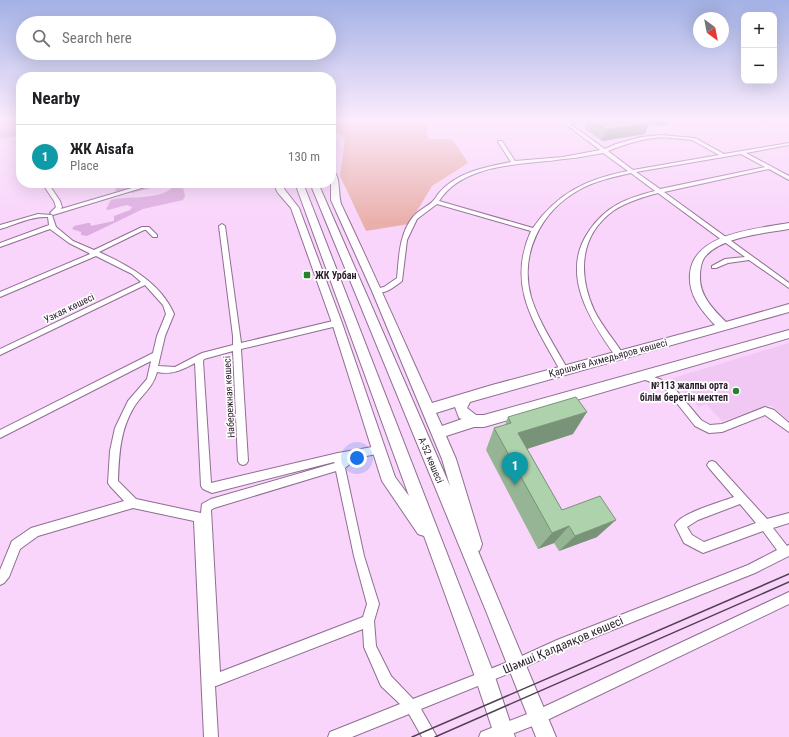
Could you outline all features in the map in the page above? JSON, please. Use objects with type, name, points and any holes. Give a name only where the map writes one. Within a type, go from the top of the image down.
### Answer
[{"type":"street","points":[[508,153],[514,163]]},
{"type":"street","points":[[377,291],[393,286],[400,279],[404,240],[415,218],[436,202],[441,194],[451,185],[465,176],[487,168],[587,153]]},
{"type":"street","points":[[608,153],[789,286]]},
{"type":"street","points":[[564,370],[542,331],[532,308],[525,285],[525,258],[534,230],[540,220],[555,203],[574,190],[615,175],[733,153]]},
{"type":"street","points":[[743,153],[789,178]]},
{"type":"street","points":[[620,356],[604,334],[590,309],[583,291],[580,273],[584,243],[591,230],[602,217],[615,207],[636,197],[769,168]]},
{"type":"street","points":[[48,188],[59,207],[52,214],[52,226],[71,242],[102,256],[146,282],[166,304],[170,314],[161,336],[156,355],[155,368],[151,380],[131,404],[118,428],[113,483],[133,503]]},
{"type":"street","points":[[0,227],[52,214],[138,188]]},
{"type":"street","points":[[280,188],[296,208],[337,323],[389,481],[433,539]]},
{"type":"street","points":[[296,208],[304,188]]},
{"type":"street","points":[[306,188],[320,236],[485,677],[504,734]]},
{"type":"street","name":"А-52 көшесі","points":[[307,188],[334,233],[495,611],[546,737]]},
{"type":"street","points":[[311,188],[334,200]]},
{"type":"street","points":[[335,188],[334,200],[377,291],[449,458],[495,611]]},
{"type":"street","points":[[436,202],[534,230]]},
{"type":"street","points":[[334,233],[344,221]]},
{"type":"street","points":[[0,246],[52,226]]},
{"type":"street","points":[[222,226],[237,336],[237,347],[337,323]]},
{"type":"street","points":[[723,326],[703,304],[697,292],[694,279],[698,259],[713,245],[726,240],[789,226]]},
{"type":"street","points":[[302,227],[320,236]]},
{"type":"street","points":[[0,295],[142,229],[147,228],[155,236]]},
{"type":"street","points":[[714,267],[724,260],[740,260],[749,258]]},
{"type":"street","name":"Узкая көшесі","points":[[0,352],[146,282]]},
{"type":"street","name":"Қаршыға Ахмедьяров көшесі","points":[[428,410],[492,390],[620,356],[789,308]]},
{"type":"street","points":[[438,432],[474,422],[484,421],[789,334]]},
{"type":"street","name":"Набережная көшесі","points":[[155,368],[165,371],[178,370],[201,357],[237,347],[243,461]]},
{"type":"street","points":[[0,434],[156,355]]},
{"type":"street","points":[[201,357],[199,361],[206,486],[212,488],[339,461]]},
{"type":"street","points":[[644,376],[667,385],[698,423],[709,429],[722,428],[764,411],[771,413],[789,428]]},
{"type":"street","points":[[465,399],[462,408],[464,414],[474,422]]},
{"type":"street","points":[[368,621],[216,680],[214,674],[206,508],[211,504],[339,461],[355,454],[378,450]]},
{"type":"street","points":[[339,461],[359,556],[373,604],[368,621],[370,647],[386,681],[411,706],[430,737]]},
{"type":"street","points":[[712,465],[787,551]]},
{"type":"street","points":[[742,499],[695,516],[680,525],[688,539],[703,548],[765,524],[789,518]]},
{"type":"street","points":[[0,579],[5,573],[16,545],[35,532],[133,503],[199,517],[211,737]]},
{"type":"street","name":"Шәмші Қалдаяқов көшесі","points":[[335,737],[516,665],[557,646],[751,569],[787,551]]},
{"type":"street","points":[[486,737],[504,734],[789,598]]},
{"type":"shaded area","points":[[343,153],[462,153],[468,163],[432,186],[409,224],[366,231],[340,176]]},
{"type":"shaded area","points":[[116,188],[151,188],[132,193],[126,191],[115,191]]},
{"type":"shaded area","points":[[172,188],[183,188],[185,196],[183,200],[143,209],[87,236],[81,235],[81,232],[72,229],[74,226],[88,223],[90,223],[91,226],[114,221],[114,216],[130,210],[132,207],[127,205],[108,210],[106,209],[111,200],[152,196]]},
{"type":"shaded area","name":"№113 жалпы орта білім беретін мектеп","points":[[789,343],[789,421],[771,405],[722,421],[706,404],[699,407],[670,379]]},
{"type":"building","points":[[576,397],[587,412],[518,433],[562,510],[600,496],[616,520],[575,536],[569,526],[552,533],[494,428],[511,423],[508,417]]},
{"type":"tram line","points":[[412,737],[789,574]]},
{"type":"tram line","points":[[435,737],[789,582]]},
{"type":"place","name":"ЖК Урбан","points":[[307,275]]},
{"type":"place","name":"№113 жалпы орта білім беретін мектеп","points":[[736,391]]},
{"type":"place","name":"ЖК Aisafa","points":[[515,485]]}]
